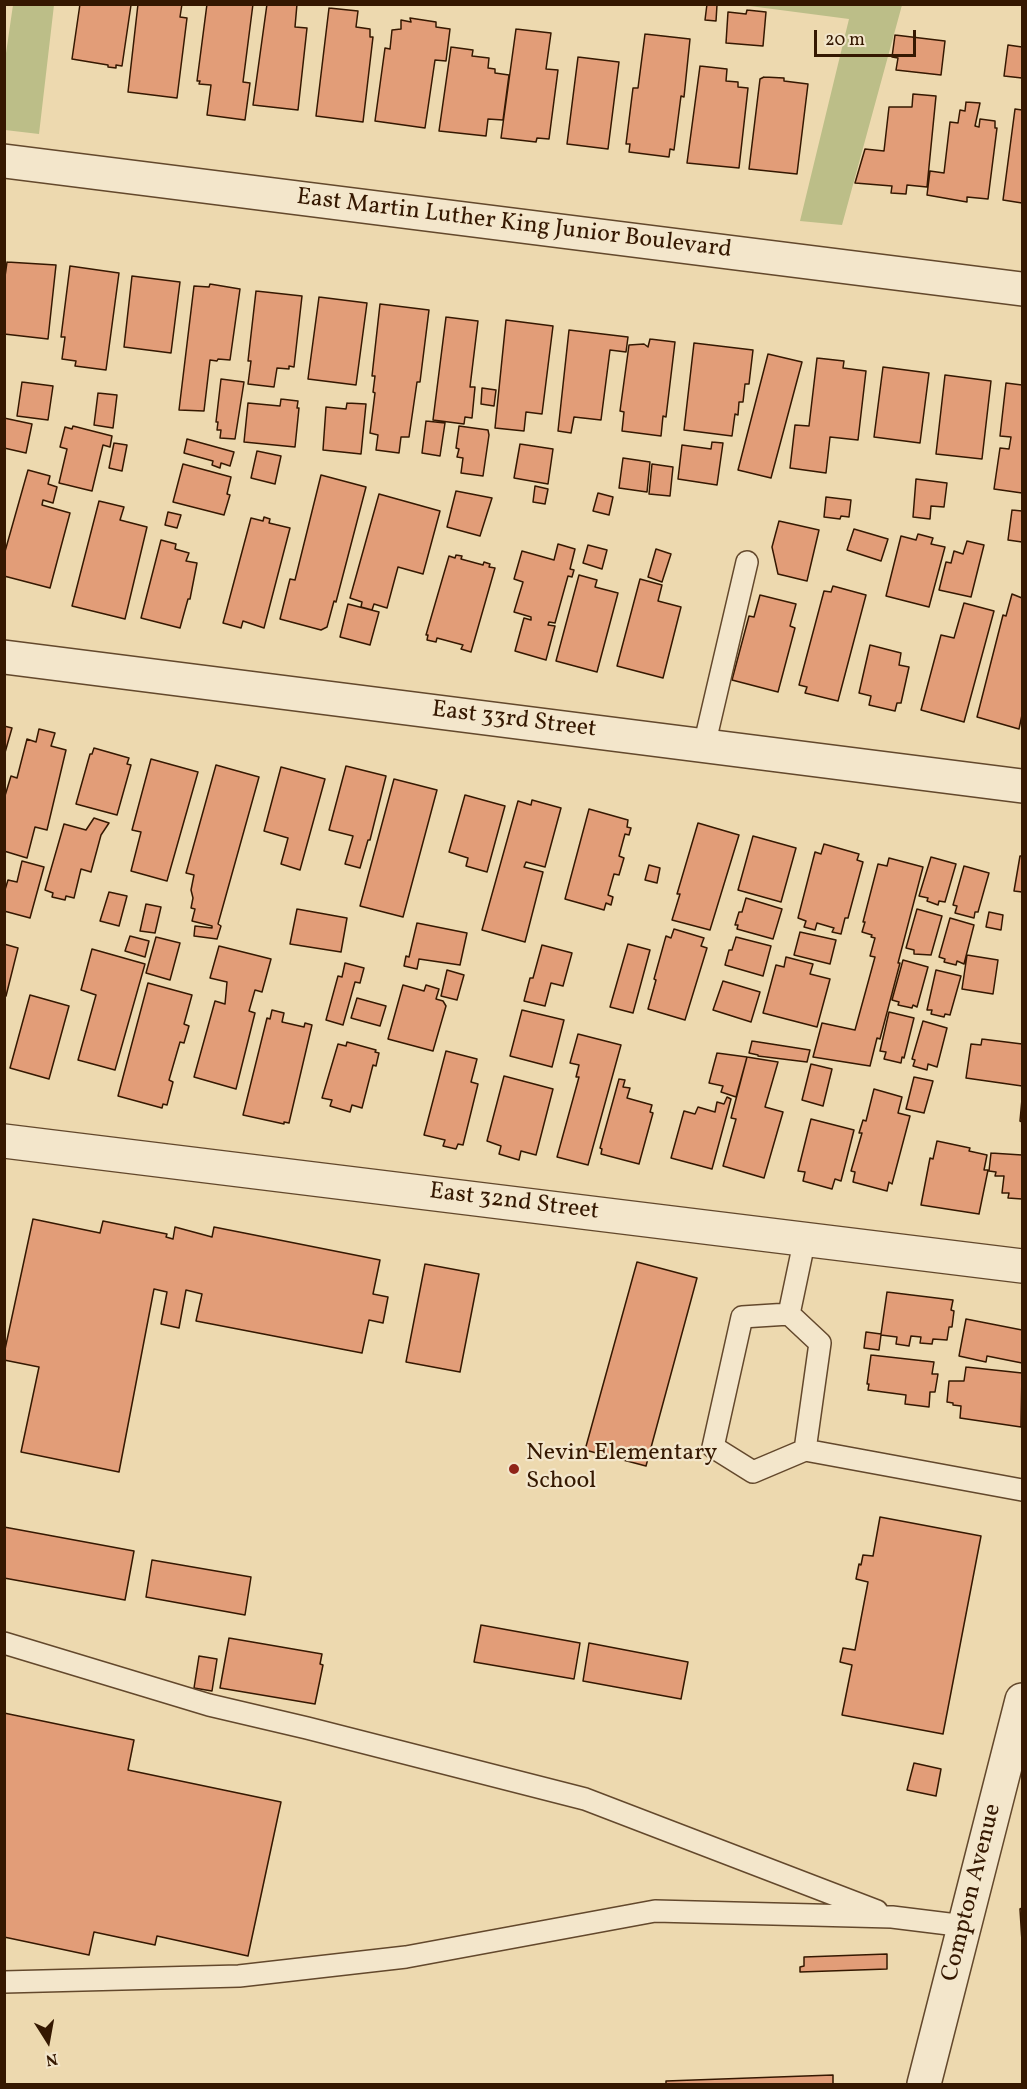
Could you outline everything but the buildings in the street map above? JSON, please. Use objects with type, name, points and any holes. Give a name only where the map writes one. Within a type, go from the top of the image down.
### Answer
[{"type":"street","name":"East Martin Luther King Junior Boulevard","points":[[4,161],[1023,289]]},
{"type":"street","name":"East 33rd Street","points":[[4,657],[1023,786]]},
{"type":"street","name":"East 32nd Street","points":[[4,1141],[1023,1266]]},
{"type":"street","name":"Compton Avenue","points":[[924,2085],[1023,1701]]},
{"type":"lane","points":[[704,746],[747,562]]},
{"type":"lane","points":[[789,1314],[805,1238]]},
{"type":"lane","points":[[805,1450],[820,1343],[789,1314],[742,1317],[712,1447],[753,1472],[805,1450],[1023,1490]]},
{"type":"lane","points":[[4,1643],[209,1705],[585,1799],[892,1917]]},
{"type":"lane","points":[[4,1982],[239,1976],[406,1957],[655,1911],[892,1917],[965,1926]]},
{"type":"green space","points":[[13,5],[54,5],[39,134],[5,130],[4,67]]},
{"type":"green space","points":[[742,5],[902,5],[842,225],[800,221],[849,19]]},
{"type":"place","name":"Nevin Elementary School","points":[[514,1469]]}]
